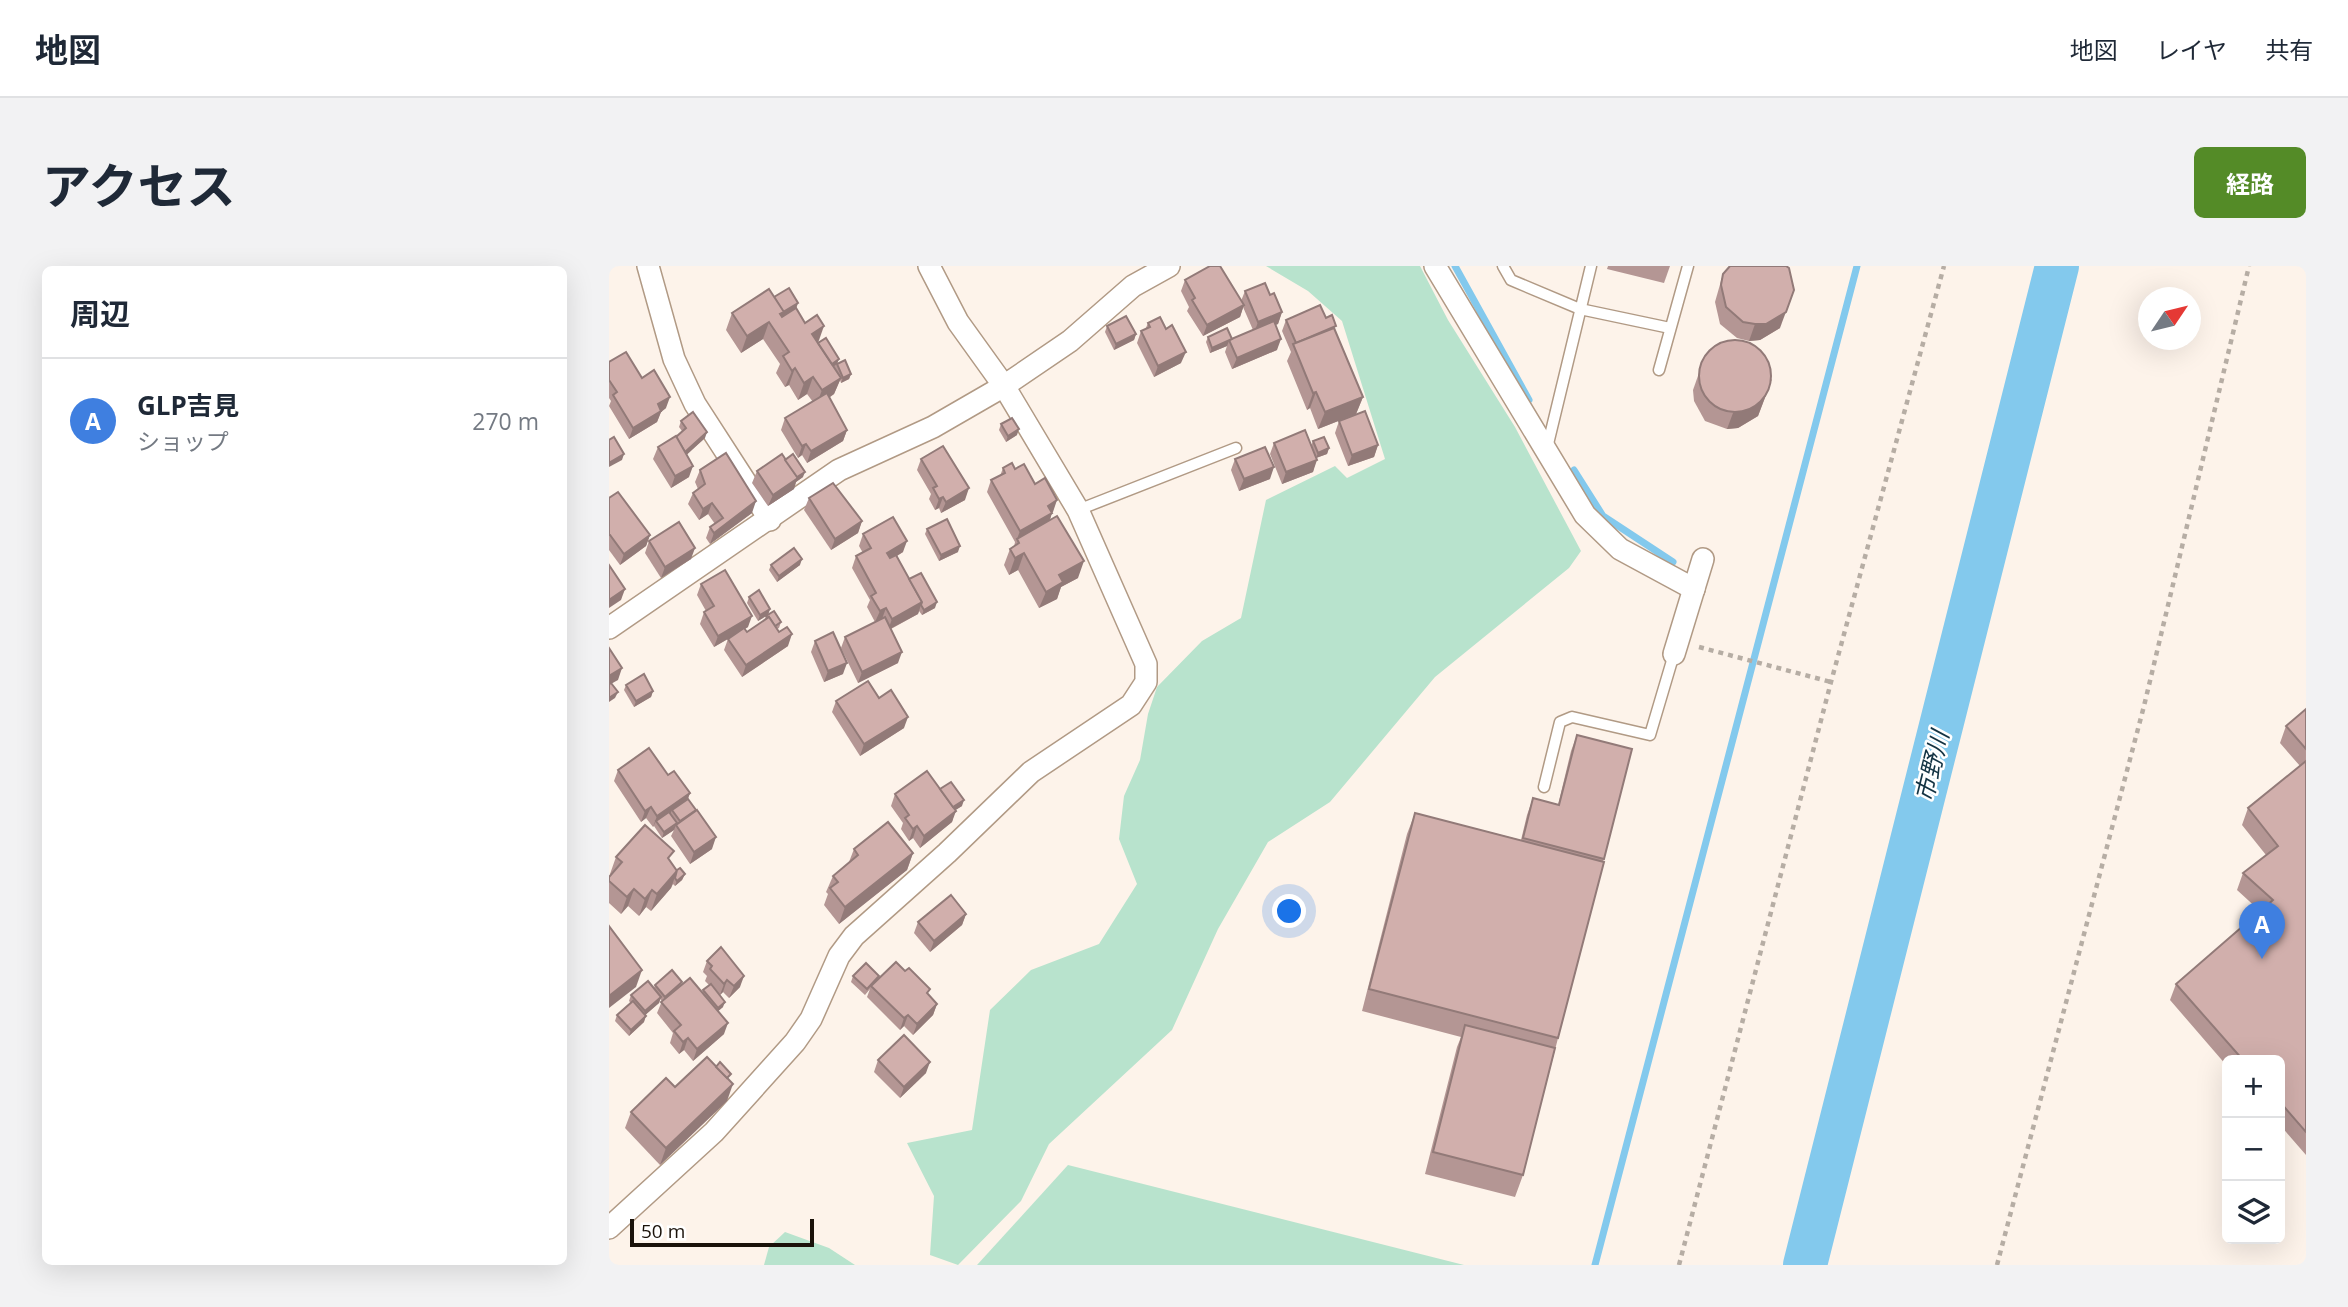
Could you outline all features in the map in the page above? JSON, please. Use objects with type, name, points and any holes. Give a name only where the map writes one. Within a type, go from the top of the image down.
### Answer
[{"type":"street","points":[[647,266],[665,333],[695,404],[770,520]]},
{"type":"street","points":[[609,1228],[714,1132],[795,1042],[811,1018],[839,956],[854,936],[947,853],[1031,772],[1131,705],[1146,682],[1146,664],[1078,510],[1004,386],[958,322],[929,266]]},
{"type":"street","points":[[609,628],[770,520],[839,470],[933,426],[1004,386],[1070,341],[1133,286],[1169,266]]},
{"type":"street","points":[[1435,266],[1585,515],[1604,537],[1647,565],[1694,589]]},
{"type":"street","points":[[1676,648],[1703,559]]},
{"type":"lane","points":[[1503,266],[1511,280],[1580,309],[1670,328]]},
{"type":"lane","points":[[1546,451],[1555,424],[1591,266]]},
{"type":"lane","points":[[1659,370],[1688,266]]},
{"type":"lane","points":[[1078,510],[1235,448]]},
{"type":"lane","points":[[1544,787],[1560,722],[1572,717],[1650,735],[1676,648]]},
{"type":"path","points":[[1679,1265],[1831,682],[1944,266]]},
{"type":"path","points":[[1997,1265],[2144,706],[2249,266]]},
{"type":"path","points":[[1676,648],[1739,658],[1831,682]]},
{"type":"green space","points":[[1266,266],[1420,266],[1448,320],[1515,427],[1581,551],[1569,568],[1435,677],[1330,802],[1268,842],[1218,929],[1172,1030],[1049,1144],[1021,1201],[958,1265],[930,1255],[934,1196],[907,1143],[972,1130],[990,1010],[1031,970],[1099,944],[1137,884],[1119,839],[1124,796],[1140,760],[1148,714],[1157,687],[1202,641],[1241,618],[1266,500],[1335,466],[1347,478],[1385,459],[1342,321],[1308,291]]},
{"type":"green space","points":[[1068,1165],[1464,1265],[977,1265]]},
{"type":"green space","points":[[785,1232],[829,1248],[855,1265],[764,1265],[769,1247]]},
{"type":"building","points":[[1210,266],[1220,266],[1244,305],[1207,325],[1192,300],[1195,298],[1185,280]]},
{"type":"building","points":[[1730,266],[1789,268],[1794,290],[1786,312],[1766,324],[1743,322],[1726,307],[1721,285],[1723,274]]},
{"type":"building","points":[[1265,283],[1270,295],[1274,293],[1282,312],[1258,322],[1245,291]]},
{"type":"building","points":[[789,288],[798,303],[783,312],[774,297]]},
{"type":"building","points":[[769,289],[784,312],[780,314],[782,317],[796,308],[805,323],[817,315],[824,326],[812,334],[841,378],[822,390],[813,377],[804,383],[795,368],[792,371],[783,356],[789,352],[769,322],[747,336],[732,313]]},
{"type":"building","points":[[1320,305],[1326,318],[1332,315],[1336,326],[1296,343],[1286,320]]},
{"type":"building","points":[[1126,316],[1136,334],[1116,344],[1107,326]]},
{"type":"building","points":[[1160,317],[1166,329],[1172,325],[1186,352],[1158,366],[1141,331],[1150,327],[1148,323]]},
{"type":"building","points":[[1274,321],[1281,339],[1237,358],[1229,340]]},
{"type":"building","points":[[1227,328],[1232,339],[1212,348],[1208,337]]},
{"type":"building","points":[[1334,328],[1363,397],[1325,412],[1316,392],[1313,393],[1293,344]]},
{"type":"building","points":[[826,338],[839,359],[832,364],[818,343]]},
{"type":"building","points":[[1735,340],[1755,346],[1765,356],[1771,376],[1765,396],[1755,406],[1735,412],[1715,406],[1705,396],[1699,376],[1705,356],[1715,346]]},
{"type":"building","points":[[626,352],[642,378],[654,370],[670,397],[658,404],[661,411],[633,428],[613,395],[617,392],[609,380],[609,362]]},
{"type":"building","points":[[845,360],[851,374],[843,378],[837,364]]},
{"type":"building","points":[[827,393],[847,430],[811,451],[806,444],[802,446],[785,418]]},
{"type":"building","points":[[1365,411],[1378,445],[1352,455],[1339,421]]},
{"type":"building","points":[[693,412],[707,432],[685,452],[676,437],[686,428],[681,421]]},
{"type":"building","points":[[1012,418],[1019,429],[1008,436],[1001,424]]},
{"type":"building","points":[[1305,430],[1317,460],[1286,472],[1274,443]]},
{"type":"building","points":[[676,436],[693,466],[675,476],[658,447]]},
{"type":"building","points":[[614,437],[624,454],[609,463],[609,440]]},
{"type":"building","points":[[1324,437],[1329,448],[1318,453],[1313,441]]},
{"type":"building","points":[[943,446],[969,488],[946,502],[943,497],[939,499],[933,488],[937,486],[921,459]]},
{"type":"building","points":[[1265,447],[1274,467],[1244,479],[1235,459]]},
{"type":"building","points":[[726,453],[756,501],[714,533],[710,527],[723,518],[712,503],[703,509],[693,493],[705,484],[700,470]]},
{"type":"building","points":[[782,454],[798,478],[773,495],[757,471]]},
{"type":"building","points":[[793,454],[805,472],[797,477],[785,460]]},
{"type":"building","points":[[1012,463],[1015,469],[1024,464],[1035,484],[1045,478],[1057,500],[1048,506],[1052,513],[1020,531],[991,480],[1005,473],[1003,468]]},
{"type":"building","points":[[833,483],[862,521],[835,539],[809,498]]},
{"type":"building","points":[[618,492],[650,535],[624,554],[609,535],[609,498]]},
{"type":"building","points":[[1057,516],[1084,561],[1059,575],[1063,582],[1046,592],[1024,553],[1015,558],[1010,549],[1019,543],[1017,539]]},
{"type":"building","points":[[893,517],[907,541],[887,553],[890,558],[896,555],[922,602],[892,619],[886,608],[880,611],[871,596],[876,593],[856,556],[871,548],[863,534]]},
{"type":"building","points":[[947,519],[960,546],[941,555],[927,529]]},
{"type":"building","points":[[679,522],[695,548],[665,567],[649,541]]},
{"type":"building","points":[[794,548],[802,559],[779,576],[771,565]]},
{"type":"building","points":[[609,565],[625,589],[609,600]]},
{"type":"building","points":[[725,570],[752,616],[718,636],[704,612],[714,606],[701,584]]},
{"type":"building","points":[[921,573],[937,602],[924,610],[909,579]]},
{"type":"building","points":[[759,590],[770,609],[760,615],[749,597]]},
{"type":"building","points":[[774,611],[781,622],[775,626],[766,616]]},
{"type":"building","points":[[769,617],[779,632],[787,627],[792,634],[746,665],[728,639],[744,628],[747,632]]},
{"type":"building","points":[[885,617],[902,652],[862,672],[845,637]]},
{"type":"building","points":[[833,632],[847,663],[828,671],[815,641]]},
{"type":"building","points":[[609,648],[622,668],[609,676]]},
{"type":"building","points":[[644,674],[653,691],[636,701],[626,685]]},
{"type":"building","points":[[868,681],[879,698],[891,690],[908,717],[864,744],[836,701]]},
{"type":"building","points":[[609,684],[618,692],[609,698]]},
{"type":"building","points":[[2306,709],[2306,749],[2286,726]]},
{"type":"building","points":[[1577,735],[1632,749],[1604,859],[1523,838],[1533,798],[1559,805]]},
{"type":"building","points":[[649,748],[668,775],[674,771],[690,793],[657,816],[651,807],[645,811],[618,770]]},
{"type":"building","points":[[2306,761],[2306,1132],[2285,1108],[2285,1055],[2239,1055],[2176,984],[2273,900],[2243,873],[2278,846],[2248,808]]},
{"type":"building","points":[[927,771],[956,811],[924,836],[917,826],[913,829],[905,818],[909,815],[895,794]]},
{"type":"building","points":[[951,782],[964,800],[953,807],[940,789]]},
{"type":"building","points":[[688,799],[696,810],[680,821],[672,810]]},
{"type":"building","points":[[697,810],[716,837],[694,852],[676,825]]},
{"type":"building","points":[[669,812],[677,823],[664,832],[656,821]]},
{"type":"building","points":[[1415,813],[1604,862],[1558,1038],[1369,989]]},
{"type":"building","points":[[888,822],[913,853],[845,907],[830,888],[838,882],[833,876],[858,855],[854,849]]},
{"type":"building","points":[[645,825],[674,851],[668,858],[677,871],[657,894],[652,890],[645,899],[634,889],[627,897],[609,881],[609,877],[622,862],[616,857]]},
{"type":"building","points":[[680,868],[685,874],[677,881],[675,878]]},
{"type":"building","points":[[951,895],[966,914],[934,941],[918,922]]},
{"type":"building","points":[[609,926],[642,970],[609,996]]},
{"type":"building","points":[[721,947],[744,976],[734,986],[727,980],[724,984],[710,969],[712,966],[707,961]]},
{"type":"building","points":[[896,962],[905,971],[909,968],[930,989],[927,993],[937,1004],[917,1024],[908,1015],[904,1018],[871,986]]},
{"type":"building","points":[[866,963],[879,976],[867,989],[853,976]]},
{"type":"building","points":[[672,970],[682,982],[665,997],[655,985]]},
{"type":"building","points":[[690,978],[728,1023],[697,1049],[688,1038],[683,1042],[674,1031],[681,1025],[661,1002]]},
{"type":"building","points":[[648,981],[661,997],[645,1011],[631,995]]},
{"type":"building","points":[[711,984],[725,1002],[718,1008],[703,990]]},
{"type":"building","points":[[633,1001],[646,1016],[631,1030],[617,1015]]},
{"type":"building","points":[[1465,1025],[1555,1048],[1523,1175],[1433,1152]]},
{"type":"building","points":[[904,1035],[930,1062],[904,1087],[878,1060]]},
{"type":"building","points":[[707,1057],[733,1084],[666,1148],[631,1112],[666,1078],[675,1087]]},
{"type":"building","points":[[720,1062],[731,1074],[727,1078],[716,1067]]},
{"type":"waterway","points":[[1455,266],[1529,400]]},
{"type":"waterway","points":[[1595,1265],[1857,266]]},
{"type":"waterway","name":"市野川","points":[[1805,1265],[2057,266]]},
{"type":"waterway","points":[[1574,470],[1603,516],[1673,562]]},
{"type":"place","name":"GLP吉見","points":[[2262,959]]}]
